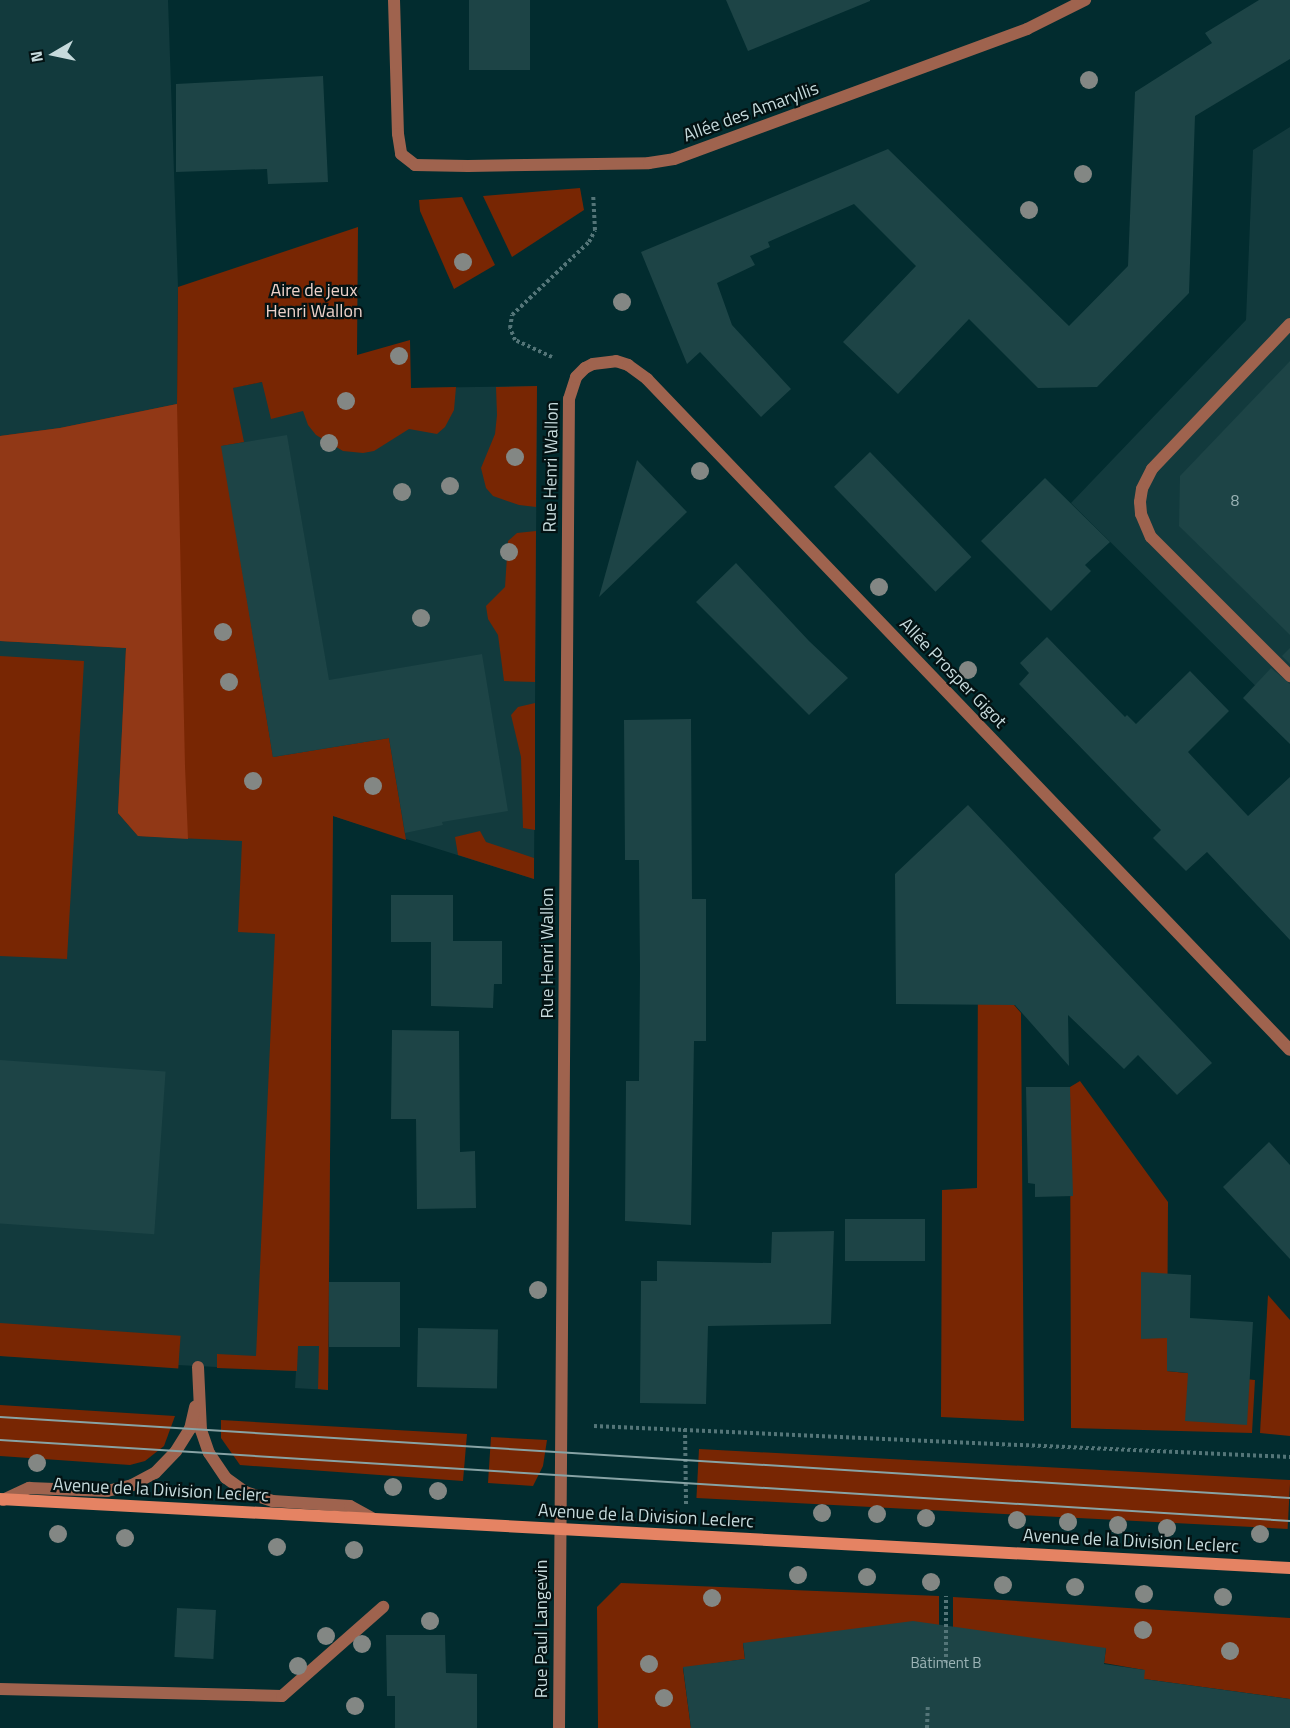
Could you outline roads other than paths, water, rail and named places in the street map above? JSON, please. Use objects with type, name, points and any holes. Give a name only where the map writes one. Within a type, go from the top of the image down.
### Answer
[{"type":"street","name":"Allée des Amaryllis","points":[[394,0],[398,143],[401,154],[411,163],[468,166],[649,163],[674,159],[1027,29],[1085,0]]},
{"type":"street","points":[[1290,324],[1152,469],[1142,489],[1140,502],[1141,514],[1151,537],[1290,676]]},
{"type":"street","name":"Allée Prosper Gigot","points":[[576,377],[593,364],[616,361],[628,365],[646,379],[1290,1050]]},
{"type":"street","name":"Rue Henri Wallon","points":[[560,1530],[569,399],[576,377]]},
{"type":"street","points":[[198,1367],[197,1394],[201,1430],[209,1453],[226,1478],[245,1492],[273,1501],[350,1506],[373,1519]]},
{"type":"street","points":[[2,1499],[29,1488],[107,1491],[132,1485],[155,1473],[176,1451],[190,1429],[197,1394]]},
{"type":"street","name":"Avenue de la Division Leclerc","points":[[2,1499],[1290,1568]]},
{"type":"street","name":"Rue Paul Langevin","points":[[559,1728],[560,1530]]},
{"type":"street","points":[[0,1689],[282,1696],[383,1607]]},
{"type":"tram line","points":[[0,1417],[1290,1498]]},
{"type":"tram line","points":[[0,1440],[1290,1521]]},
{"type":"park label","name":"Aire de jeux Henri Wallon","points":[[314,301]]}]
